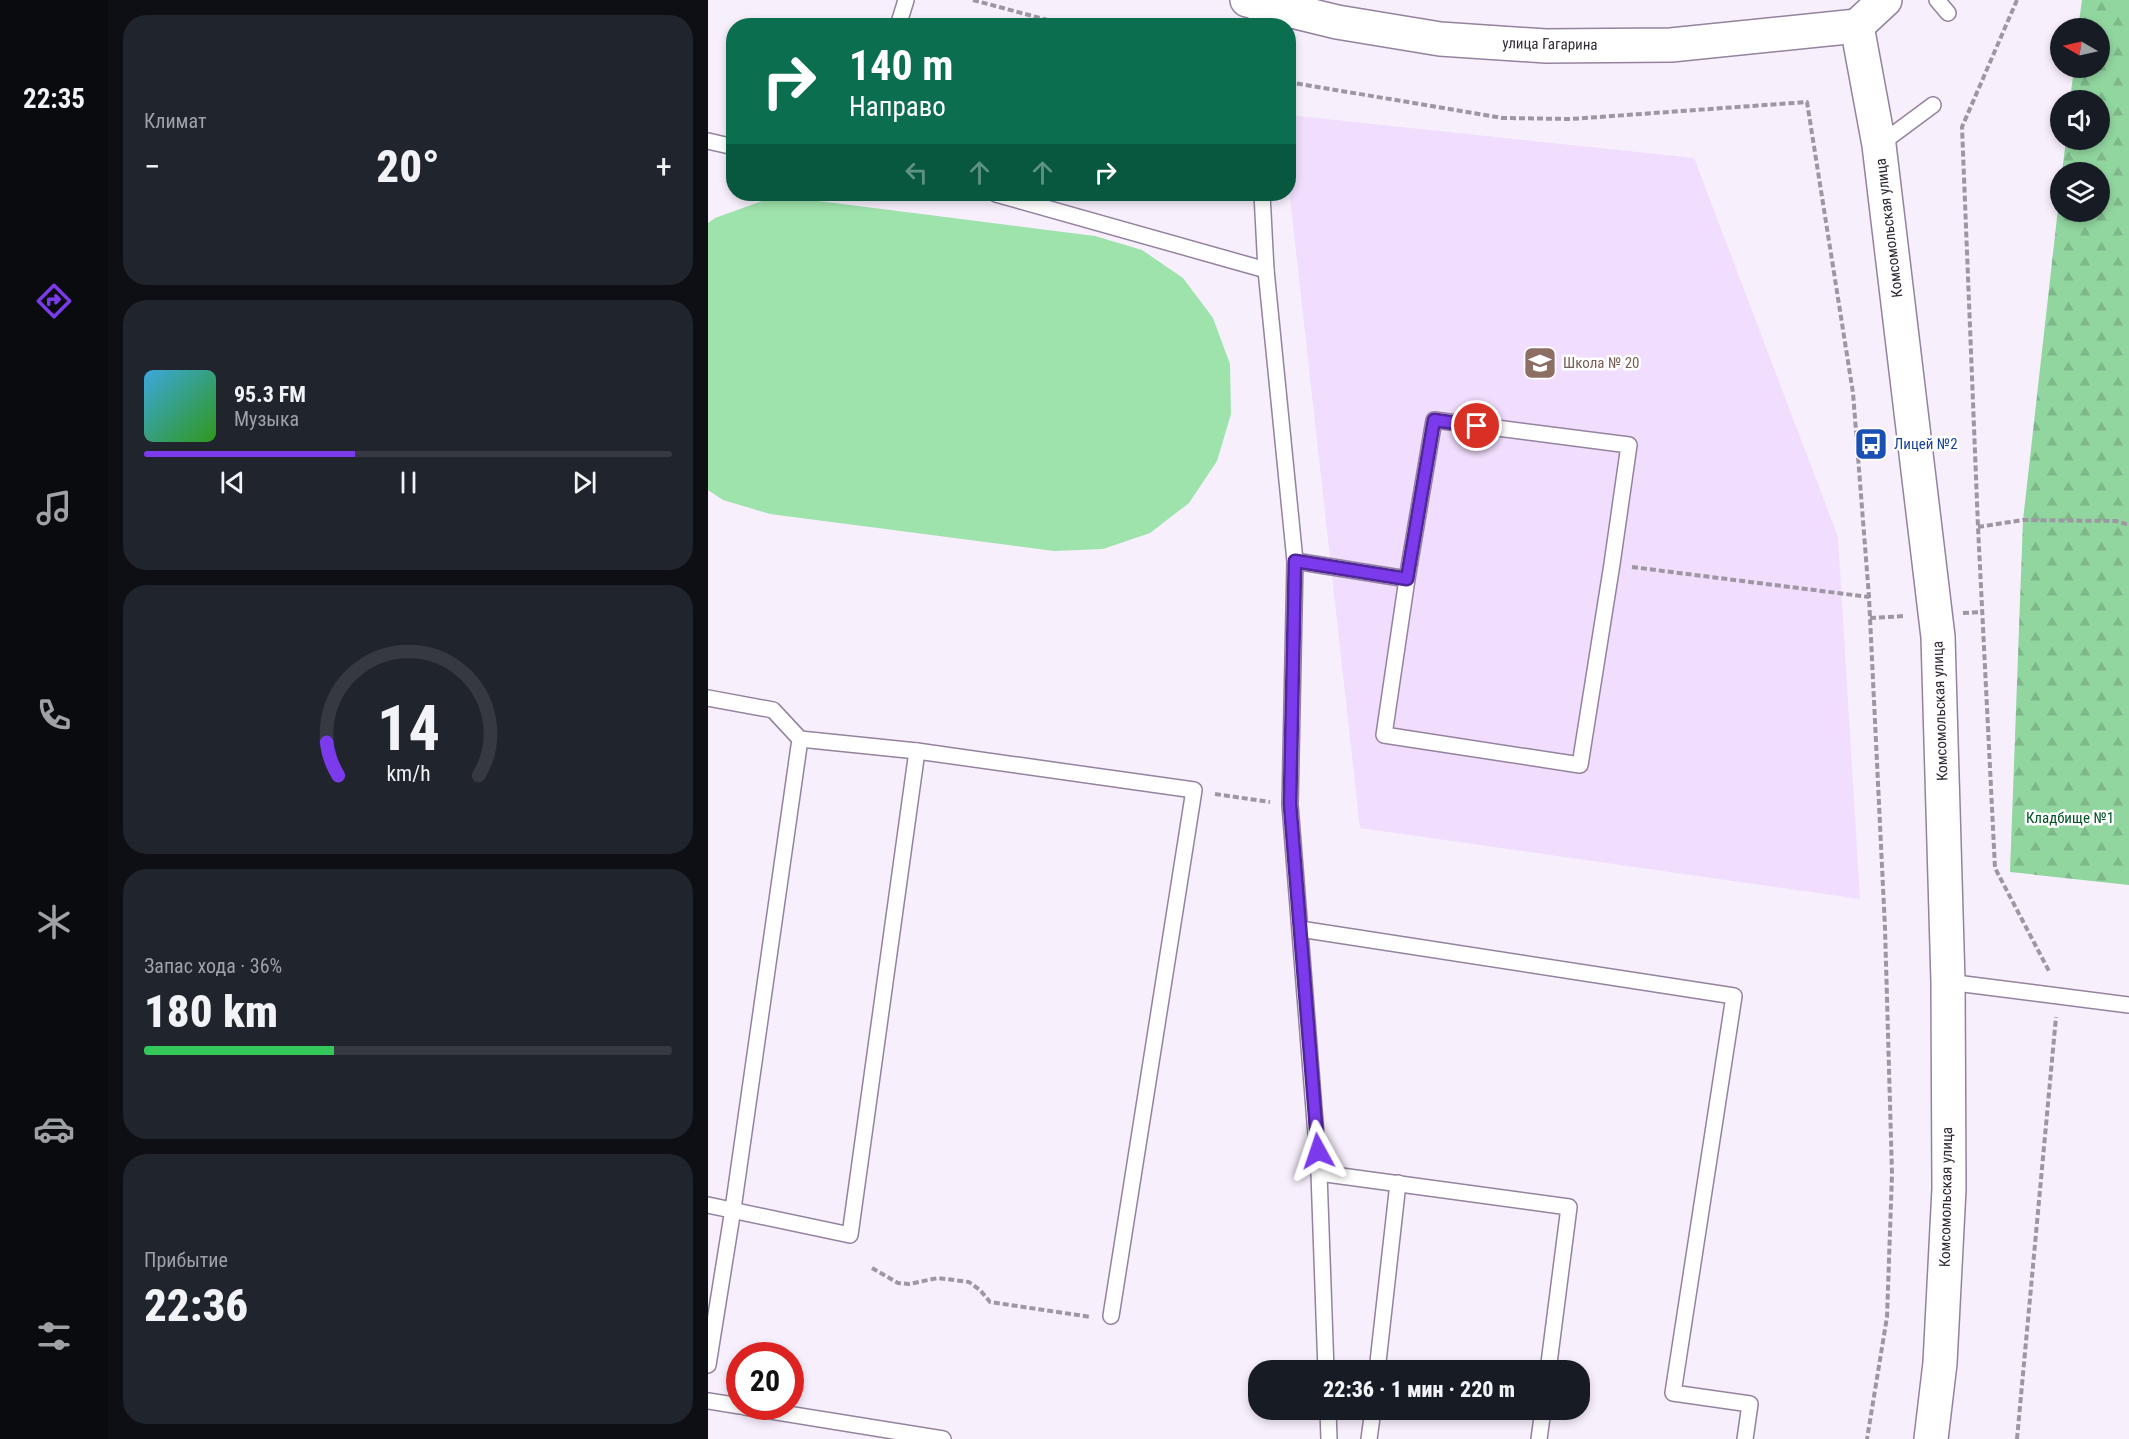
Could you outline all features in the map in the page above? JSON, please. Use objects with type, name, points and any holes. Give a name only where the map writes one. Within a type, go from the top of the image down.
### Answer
[{"type":"main road","points":[[1857,27],[1885,0]]},
{"type":"main road","name":"улица Гагарина","points":[[1253,9],[1440,39],[1546,46],[1671,45],[1857,27]]},
{"type":"main road","name":"Комсомольская улица","points":[[1857,27],[1879,145],[1938,637],[1948,982],[1948,1189],[1940,1363],[1931,1439]]},
{"type":"lane","points":[[900,18],[906,0]]},
{"type":"lane","points":[[1938,0],[1948,13]]},
{"type":"lane","points":[[1879,145],[1933,105]]},
{"type":"lane","points":[[708,141],[726,145]]},
{"type":"lane","points":[[1021,201],[1266,270]]},
{"type":"lane","points":[[1262,201],[1266,270],[1295,561],[1290,804],[1319,1173],[1326,1360]]},
{"type":"lane","points":[[1434,420],[1629,445],[1580,765],[1384,735],[1407,579],[1434,420]]},
{"type":"lane","points":[[1295,561],[1407,579]]},
{"type":"lane","points":[[708,698],[773,710],[800,739],[917,751],[1194,790],[1111,1316]]},
{"type":"lane","points":[[708,1364],[733,1209],[800,739]]},
{"type":"lane","points":[[708,1205],[850,1235],[917,751]]},
{"type":"lane","points":[[1300,929],[1734,996],[1673,1393],[1750,1404],[1745,1439]]},
{"type":"lane","points":[[1948,982],[2129,1005]]},
{"type":"lane","points":[[1319,1173],[1569,1207],[1549,1360]]},
{"type":"lane","points":[[1378,1360],[1398,1183]]},
{"type":"lane","points":[[708,1401],[726,1404]]},
{"type":"lane","points":[[804,1417],[943,1439]]},
{"type":"lane","points":[[1328,1420],[1329,1439]]},
{"type":"lane","points":[[1369,1439],[1372,1420]]},
{"type":"lane","points":[[1539,1439],[1542,1420]]},
{"type":"path","points":[[973,0],[1040,18]]},
{"type":"path","points":[[2017,0],[1962,127],[1978,527],[1995,868],[2059,989],[2017,1439]]},
{"type":"path","points":[[1296,83],[1503,118],[1571,119],[1806,102],[1853,393],[1869,597],[1884,916],[1892,1174],[1887,1317],[1867,1439]]},
{"type":"path","points":[[1978,527],[2023,520],[2116,521],[2129,525]]},
{"type":"path","points":[[1612,564],[1869,597]]},
{"type":"path","points":[[1194,790],[1290,804]]},
{"type":"path","points":[[872,1268],[898,1283],[909,1284],[938,1278],[969,1282],[990,1302],[1098,1318],[1111,1316]]},
{"type":"shaded area","name":"Школа № 20","points":[[1296,116],[1694,158],[1838,537],[1860,899],[1360,828],[1290,201],[1296,201]]},
{"type":"green space","name":"Кладбище №1","points":[[2082,0],[2129,0],[2129,885],[2010,872],[2023,520],[2057,222],[2110,222],[2110,162],[2063,162],[2065,150],[2110,150],[2110,90],[2071,90],[2073,78],[2110,78],[2110,18],[2079,18]]},
{"type":"green space","points":[[762,201],[819,201],[1095,236],[1142,250],[1183,278],[1213,318],[1230,364],[1231,414],[1217,461],[1189,503],[1150,533],[1103,549],[1054,551],[770,514],[723,500],[708,490],[708,223],[715,218]]},
{"type":"place","name":"Школа № 20","points":[[1540,363]]},
{"type":"place","name":"Лицей №2","points":[[1871,444]]},
{"type":"route","points":[[1318,1151],[1290,804],[1295,561],[1407,579],[1434,420],[1477,426]]}]
